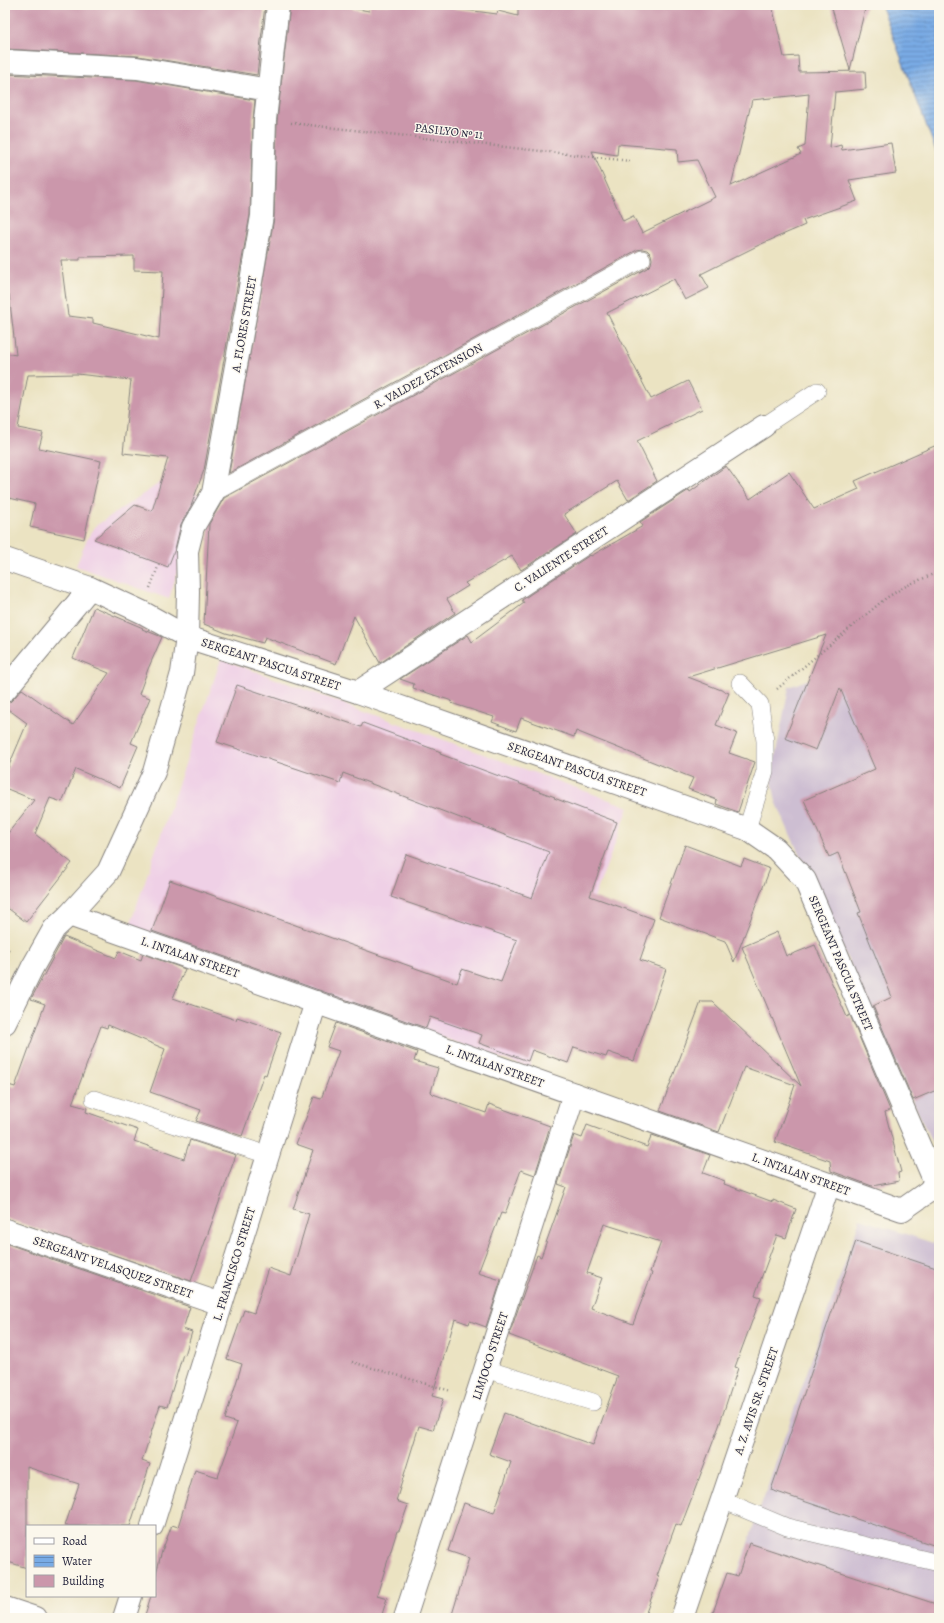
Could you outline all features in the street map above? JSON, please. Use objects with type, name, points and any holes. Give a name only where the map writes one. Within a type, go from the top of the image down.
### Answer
[{"type":"street","name":"A. FLORES STREET","points":[[187,637],[187,551],[193,527],[213,493],[262,216],[265,120],[278,5]]},
{"type":"street","points":[[5,61],[137,68],[269,90]]},
{"type":"street","name":"C. VALIENTE STREET","points":[[358,692],[764,426]]},
{"type":"street","name":"SERGEANT PASCUA STREET","points":[[5,559],[90,588],[142,612],[187,637],[358,692],[747,829],[776,849],[805,880],[935,1182],[929,1191],[919,1199]]},
{"type":"street","points":[[5,690],[90,588]]},
{"type":"street","points":[[5,1023],[32,968],[54,929],[69,915],[108,872],[154,772],[182,673],[187,637]]},
{"type":"street","name":"L. INTALAN STREET","points":[[69,915],[902,1210],[919,1199]]},
{"type":"street","name":"L. FRANCISCO STREET","points":[[152,1525],[316,1002]]},
{"type":"street","name":"LIMJOCO STREET","points":[[405,1618],[574,1094]]},
{"type":"street","name":"A. Z. AVIS SR. STREET","points":[[682,1618],[829,1184]]},
{"type":"street","name":"SERGEANT VELASQUEZ STREET","points":[[5,1230],[221,1304]]},
{"type":"street","points":[[124,1618],[131,1597]]},
{"type":"street","points":[[5,1608],[35,1618]]},
{"type":"lane","name":"R. VALDEZ EXTENSION","points":[[213,493],[642,259]]},
{"type":"lane","points":[[764,426],[817,391]]},
{"type":"lane","points":[[740,683],[760,704],[765,741],[765,771],[747,829]]},
{"type":"lane","points":[[94,1099],[268,1155]]},
{"type":"lane","points":[[485,1369],[593,1402]]},
{"type":"lane","points":[[722,1500],[787,1528],[939,1563]]},
{"type":"path","name":"PASILYO № 11","points":[[265,120],[630,160]]},
{"type":"path","points":[[760,704],[886,598],[906,586],[938,572]]},
{"type":"path","points":[[352,1362],[452,1392],[476,1397]]},
{"type":"shaded area","points":[[164,480],[200,495],[169,599],[76,566],[87,539],[94,527]]},
{"type":"shaded area","points":[[939,610],[939,1158],[786,825],[776,801],[771,777],[789,687],[913,638]]},
{"type":"shaded area","points":[[221,659],[629,807],[529,1068],[129,928]]},
{"type":"shaded area","points":[[860,1219],[933,1243],[939,1235],[939,1618],[722,1618]]},
{"type":"water","points":[[881,5],[939,5],[939,159],[885,15]]},
{"type":"building","points":[[5,5],[265,5],[257,75],[138,56],[5,49]]},
{"type":"building","points":[[290,5],[335,5],[369,11],[370,5],[452,5],[451,8],[497,14],[498,11],[518,16],[518,5],[772,5],[784,57],[798,56],[799,72],[865,71],[866,89],[835,92],[830,148],[841,145],[842,150],[891,143],[896,173],[849,180],[857,201],[803,220],[805,225],[759,245],[701,274],[709,288],[685,300],[674,279],[607,313],[651,399],[688,381],[702,409],[637,441],[657,481],[628,500],[617,481],[564,514],[577,534],[521,570],[512,556],[465,583],[468,586],[447,599],[455,613],[380,663],[354,616],[336,664],[265,637],[263,643],[226,633],[204,624],[209,524],[224,498],[647,268],[651,264],[652,259],[651,254],[647,250],[637,250],[229,473],[274,218],[277,121]],"holes":[[[809,94],[805,146],[798,149],[801,154],[731,186],[752,100]],[[618,144],[677,149],[678,162],[697,160],[715,197],[642,233],[633,216],[623,221],[592,151],[617,155]]]},
{"type":"building","points":[[831,5],[866,5],[850,70]]},
{"type":"building","points":[[5,74],[136,80],[255,100],[250,215],[204,470],[191,506],[181,524],[175,549],[168,567],[94,539],[135,505],[152,511],[168,458],[123,453],[131,380],[77,374],[28,375],[18,428],[43,433],[39,448],[101,461],[84,539],[30,527],[35,504],[5,497],[5,353],[16,355],[9,294],[5,294]],"holes":[[[134,256],[134,270],[163,271],[159,339],[93,323],[93,319],[68,316],[61,260],[80,260],[80,257]]]},
{"type":"building","points":[[939,444],[939,1089],[913,1100],[873,1006],[892,997],[858,913],[861,912],[838,853],[829,857],[804,800],[875,769],[840,688],[816,750],[785,738],[826,635],[688,677],[729,693],[716,725],[737,733],[729,753],[755,762],[738,812],[716,804],[717,800],[688,789],[693,778],[576,731],[574,737],[521,718],[516,731],[492,722],[494,717],[451,703],[452,701],[413,688],[414,684],[400,679],[468,635],[472,642],[524,603],[522,600],[532,593],[590,555],[591,556],[643,526],[640,522],[689,490],[690,492],[726,466],[750,499],[789,472],[814,509],[859,489],[855,481]]},
{"type":"building","points":[[94,607],[162,637],[139,694],[150,698],[131,743],[138,746],[120,788],[76,769],[62,802],[50,798],[35,834],[72,863],[26,922],[5,906],[5,837],[34,800],[5,788],[5,775],[27,723],[5,707],[5,702],[10,702],[22,689],[73,725],[109,673],[73,658]]},
{"type":"building","points":[[237,685],[361,727],[363,723],[441,752],[440,754],[617,822],[590,896],[654,919],[640,960],[666,969],[634,1061],[608,1052],[606,1057],[574,1047],[568,1063],[532,1050],[528,1061],[479,1043],[482,1035],[430,1017],[426,1028],[152,931],[170,880],[457,983],[462,969],[501,982],[517,940],[391,897],[406,854],[532,898],[549,852],[343,773],[340,783],[217,742]]},
{"type":"building","points":[[685,845],[741,866],[744,859],[770,869],[734,962],[725,941],[659,917]]},
{"type":"building","points":[[777,932],[786,956],[815,945],[847,1017],[850,1015],[890,1110],[885,1112],[901,1172],[898,1173],[899,1181],[872,1186],[831,1171],[830,1161],[775,1142],[795,1085],[744,1067],[719,1132],[660,1111],[701,1002],[713,1002],[801,1086],[742,947]]},
{"type":"building","points":[[64,937],[116,958],[119,951],[141,960],[143,954],[185,969],[173,998],[236,1020],[237,1017],[281,1032],[242,1136],[196,1121],[201,1110],[150,1092],[165,1049],[108,1025],[107,1028],[101,1026],[72,1104],[87,1108],[86,1112],[138,1130],[134,1141],[184,1159],[190,1140],[236,1155],[191,1281],[5,1218],[5,1084],[15,1087],[45,1004],[31,999]]},
{"type":"building","points":[[336,1023],[417,1052],[414,1061],[438,1068],[431,1092],[433,1094],[486,1113],[489,1104],[550,1126],[535,1175],[521,1170],[505,1214],[501,1213],[478,1273],[501,1280],[486,1327],[470,1321],[469,1324],[455,1319],[432,1396],[443,1399],[433,1430],[419,1426],[396,1501],[408,1505],[399,1531],[397,1531],[377,1595],[387,1598],[381,1618],[144,1618],[151,1597],[156,1597],[156,1573],[162,1551],[172,1525],[178,1527],[195,1470],[218,1477],[237,1423],[225,1419],[242,1364],[227,1359],[244,1310],[254,1313],[268,1268],[291,1276],[309,1214],[293,1209],[313,1150],[296,1144],[314,1097],[321,1099],[339,1051],[327,1047]]},
{"type":"building","points":[[587,1125],[647,1147],[652,1135],[710,1155],[703,1173],[725,1181],[724,1184],[796,1209],[786,1238],[777,1235],[755,1295],[761,1297],[735,1367],[738,1368],[719,1426],[681,1526],[676,1524],[657,1576],[659,1577],[644,1618],[451,1618],[469,1558],[448,1551],[464,1503],[494,1513],[511,1462],[489,1454],[504,1413],[593,1445],[618,1376],[509,1335],[537,1255],[541,1257],[566,1187],[558,1184],[574,1135],[582,1138]],"holes":[[[604,1224],[661,1242],[650,1272],[652,1273],[633,1324],[591,1308],[602,1278],[587,1273]]]},
{"type":"building","points":[[856,1241],[939,1269],[939,1547],[771,1490]]},
{"type":"building","points":[[5,1243],[190,1307],[183,1329],[192,1332],[185,1355],[183,1354],[167,1407],[160,1405],[142,1461],[150,1464],[130,1525],[65,1525],[79,1484],[27,1467],[26,1568],[5,1561]]},
{"type":"building","points":[[749,1543],[939,1605],[939,1618],[711,1618],[727,1573],[738,1576]]}]
